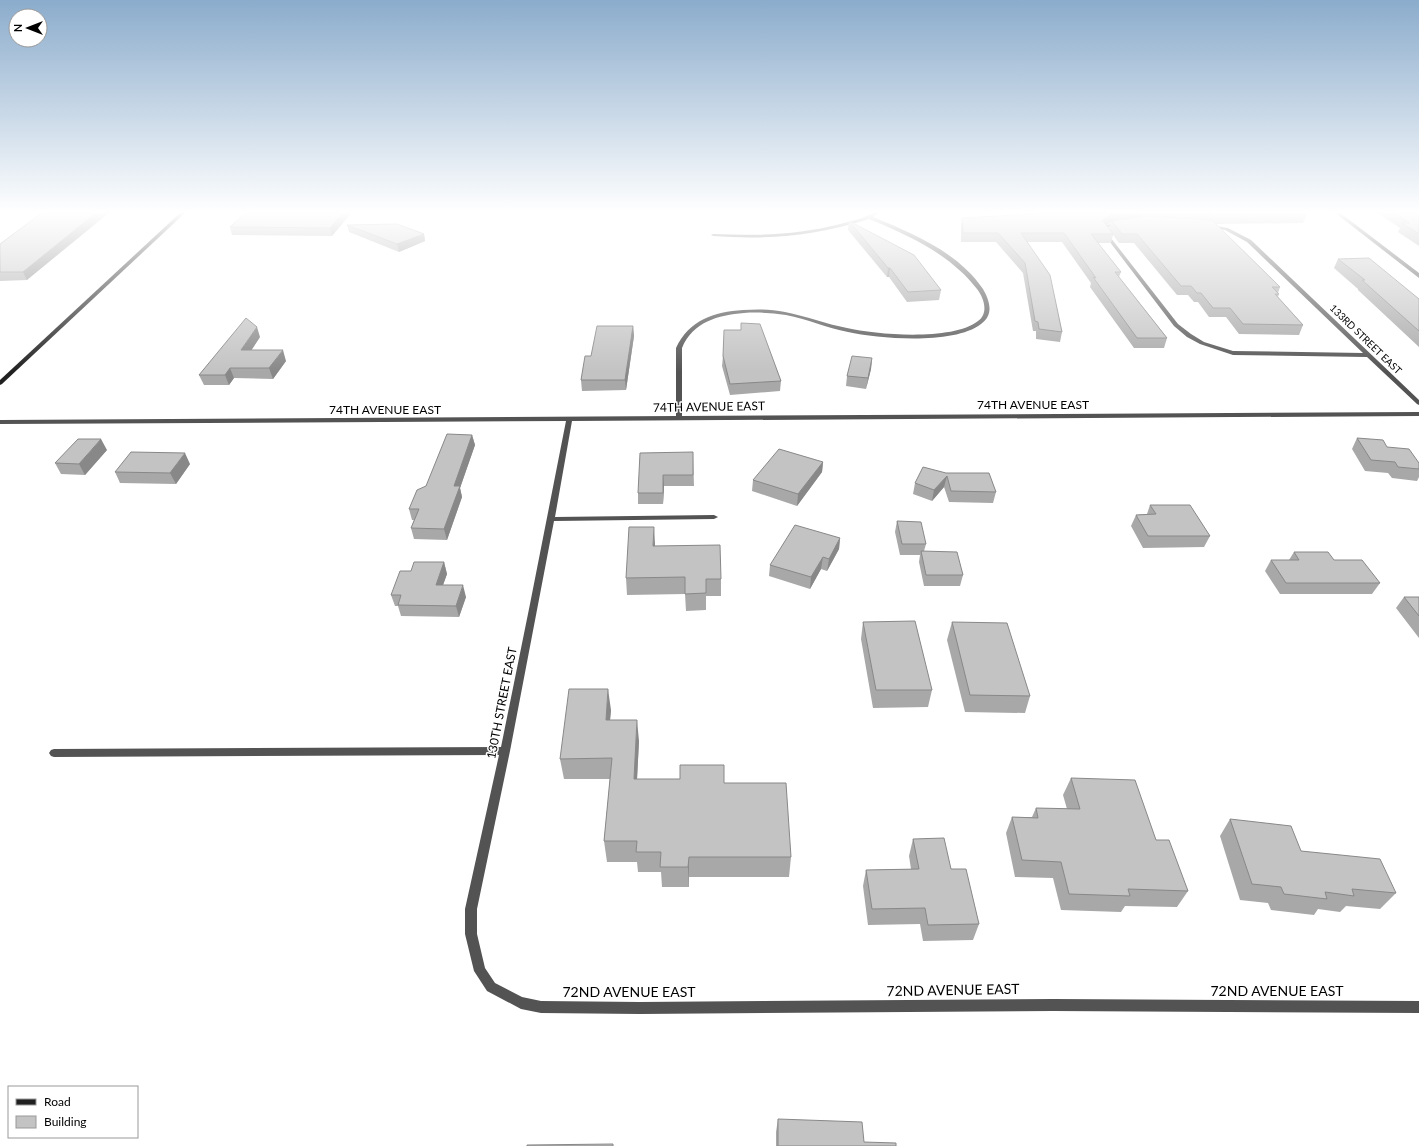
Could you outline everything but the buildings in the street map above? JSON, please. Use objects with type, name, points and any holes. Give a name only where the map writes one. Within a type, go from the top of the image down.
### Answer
[{"type":"street","points":[[0,383],[126,265]]},
{"type":"street","points":[[679,418],[679,348],[681,339],[699,324],[719,316],[754,311],[780,312],[865,333],[918,336],[957,332],[979,324],[987,312],[987,302],[982,291],[964,271],[957,265]]},
{"type":"street","points":[[1131,265],[1176,325],[1188,336],[1214,349],[1233,353],[1370,354]]},
{"type":"street","name":"133RD STREET EAST","points":[[1275,265],[1370,354],[1419,403]]},
{"type":"street","points":[[1405,265],[1419,276]]},
{"type":"street","name":"74TH AVENUE EAST","points":[[0,422],[569,420],[679,418],[1419,414]]},
{"type":"street","name":"130TH STREET EAST","points":[[491,986],[480,971],[471,934],[471,909],[505,751],[569,420]]},
{"type":"street","points":[[551,519],[714,517]]},
{"type":"street","points":[[54,753],[505,751]]},
{"type":"street","name":"72ND AVENUE EAST","points":[[491,986],[521,1003],[542,1007],[640,1008],[1053,1004],[1419,1007]]}]
